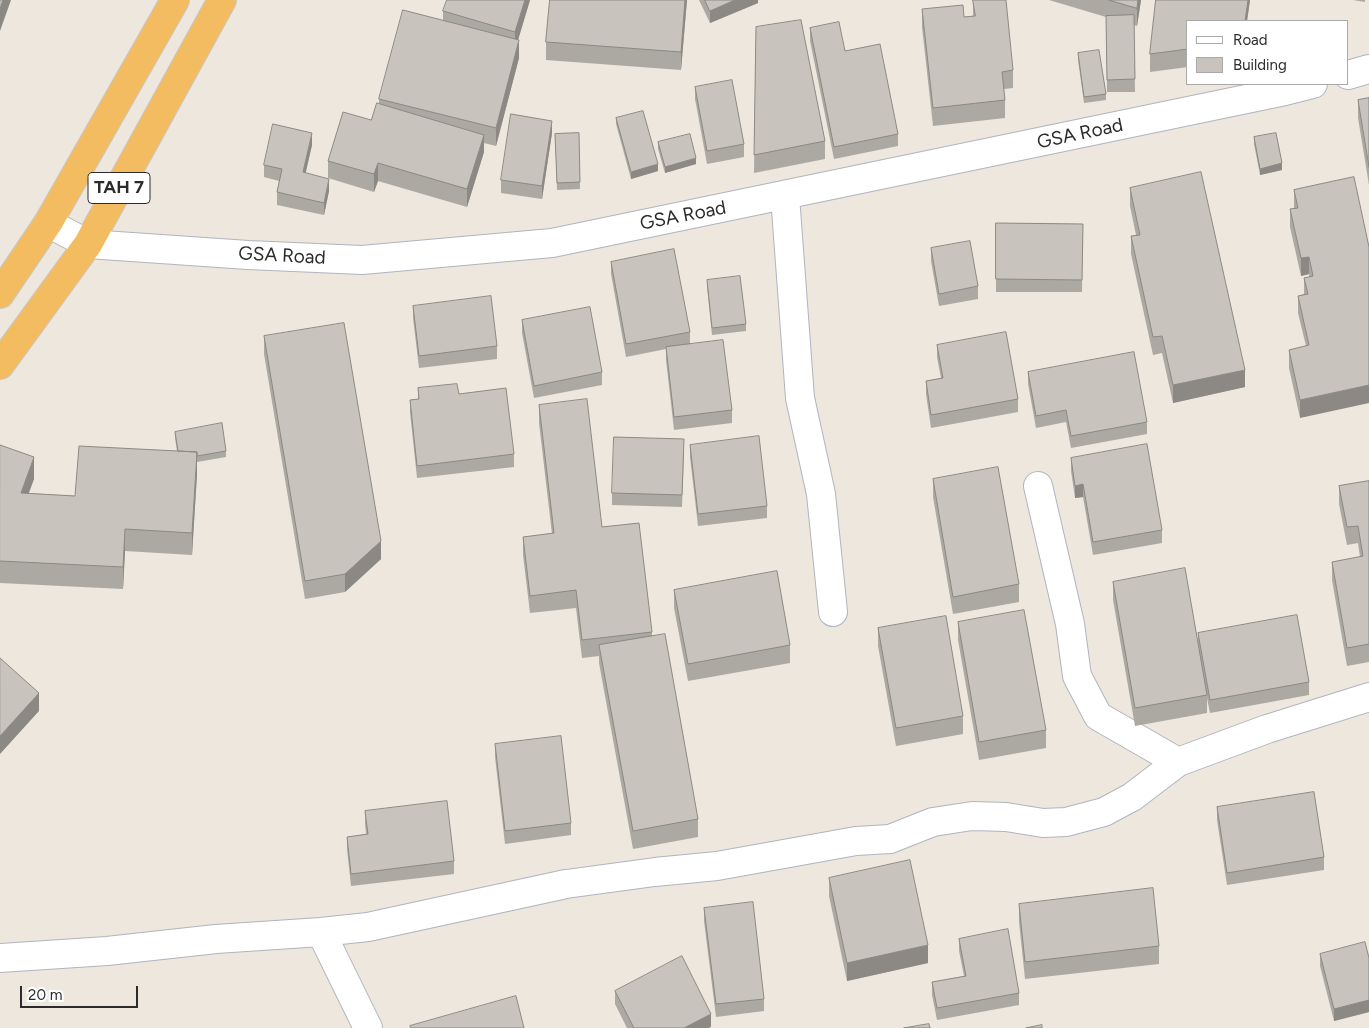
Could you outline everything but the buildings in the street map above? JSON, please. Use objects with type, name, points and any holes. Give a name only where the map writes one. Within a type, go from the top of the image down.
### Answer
[{"type":"highway","name":"TAH 7","points":[[0,294],[48,223],[174,0]]},
{"type":"highway","name":"TAH 7","points":[[0,365],[88,244],[222,0]]},
{"type":"street","points":[[1349,75],[1369,69]]},
{"type":"street","name":"GSA Road","points":[[48,223],[88,244],[248,255],[362,260],[552,243],[785,196],[1309,85]]},
{"type":"street","points":[[785,196],[800,398],[821,494],[833,612]]},
{"type":"street","points":[[1038,486],[1070,624],[1077,676],[1098,716],[1178,762]]},
{"type":"street","points":[[0,958],[106,951],[216,939],[368,927],[566,884],[717,866],[856,841],[890,839],[933,822],[972,816],[1043,823],[1066,822],[1104,812],[1132,797],[1178,762],[1267,729],[1369,697]]},
{"type":"street","points":[[321,932],[368,1028]]}]
